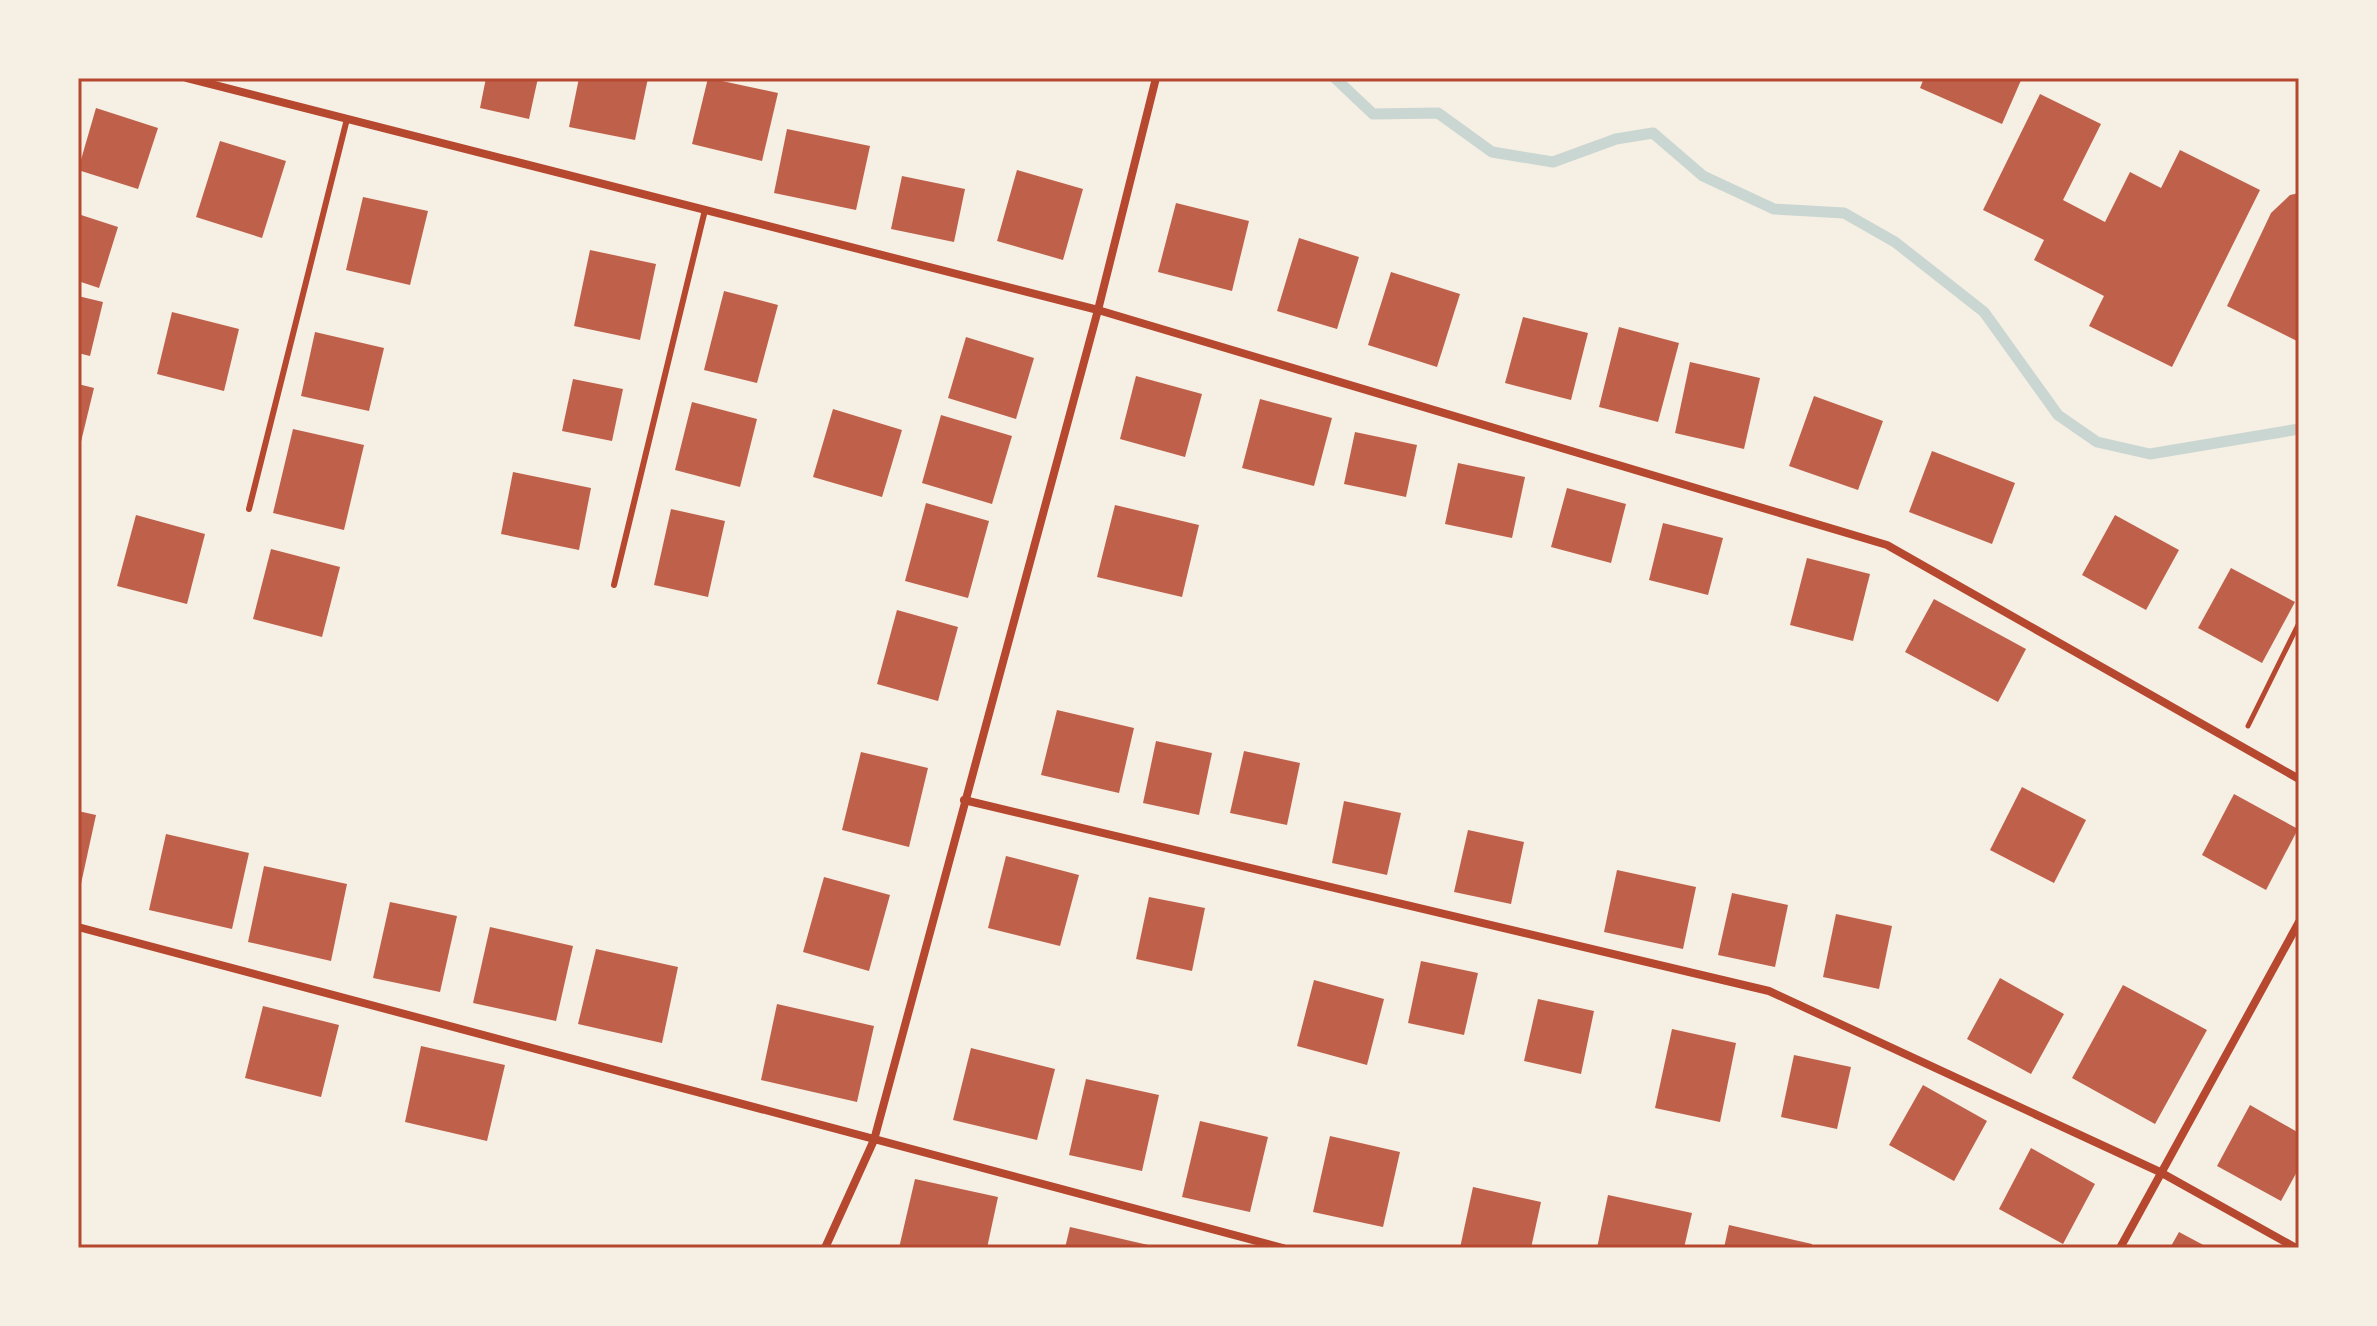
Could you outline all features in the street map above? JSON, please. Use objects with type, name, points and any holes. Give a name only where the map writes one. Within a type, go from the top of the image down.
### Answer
[{"type":"street","points":[[187,78],[1098,310],[1887,545],[2299,779]]},
{"type":"street","points":[[825,1248],[874,1140],[1098,310],[1156,78]]},
{"type":"street","points":[[964,800],[1769,991],[2160,1172],[2296,1248]]},
{"type":"street","points":[[2120,1248],[2299,922]]},
{"type":"street","points":[[78,927],[1283,1248]]},
{"type":"lane","points":[[249,509],[347,119]]},
{"type":"lane","points":[[614,585],[705,210]]},
{"type":"path","points":[[2238,745],[2299,623]]},
{"type":"building","points":[[486,78],[538,78],[529,119],[480,108]]},
{"type":"building","points":[[579,78],[648,78],[635,140],[569,127]]},
{"type":"building","points":[[708,78],[778,93],[762,161],[692,144]]},
{"type":"building","points":[[1924,78],[2022,78],[2002,124],[1920,88]]},
{"type":"building","points":[[2040,94],[2101,124],[2063,200],[2105,222],[2130,172],[2161,188],[2180,150],[2260,190],[2172,367],[2089,326],[2104,296],[2034,260],[2044,240],[1983,210]]},
{"type":"building","points":[[96,108],[158,128],[138,189],[78,170]]},
{"type":"building","points":[[787,129],[870,146],[856,210],[774,193]]},
{"type":"building","points":[[220,141],[286,161],[262,238],[196,217]]},
{"type":"building","points":[[1017,170],[1083,189],[1063,260],[997,241]]},
{"type":"building","points":[[902,176],[965,189],[954,242],[891,229]]},
{"type":"building","points":[[2299,193],[2299,342],[2227,306],[2271,213],[2290,195]]},
{"type":"building","points":[[363,197],[428,211],[410,285],[346,270]]},
{"type":"building","points":[[1176,203],[1249,221],[1232,291],[1158,272]]},
{"type":"building","points":[[78,214],[118,227],[99,288],[78,281]]},
{"type":"building","points":[[1299,238],[1359,257],[1337,329],[1277,311]]},
{"type":"building","points":[[590,250],[656,264],[640,340],[574,326]]},
{"type":"building","points":[[1391,272],[1460,294],[1437,367],[1368,345]]},
{"type":"building","points":[[724,291],[778,305],[757,383],[704,370]]},
{"type":"building","points":[[78,296],[103,302],[90,356],[78,353]]},
{"type":"building","points":[[172,312],[239,329],[224,391],[157,374]]},
{"type":"building","points":[[1523,317],[1588,333],[1571,400],[1505,383]]},
{"type":"building","points":[[1619,327],[1679,343],[1658,422],[1599,407]]},
{"type":"building","points":[[315,332],[384,348],[369,411],[301,396]]},
{"type":"building","points":[[966,337],[1034,358],[1016,419],[948,398]]},
{"type":"building","points":[[1690,362],[1760,378],[1744,449],[1675,433]]},
{"type":"building","points":[[1136,376],[1202,394],[1185,457],[1120,439]]},
{"type":"building","points":[[573,379],[623,389],[612,441],[562,431]]},
{"type":"building","points":[[78,384],[94,388],[79,450],[78,450]]},
{"type":"building","points":[[1814,396],[1883,421],[1858,490],[1789,466]]},
{"type":"building","points":[[1260,399],[1332,418],[1314,486],[1242,468]]},
{"type":"building","points":[[692,402],[757,419],[740,487],[675,470]]},
{"type":"building","points":[[833,409],[902,430],[882,497],[813,477]]},
{"type":"building","points":[[941,415],[1012,436],[992,504],[922,483]]},
{"type":"building","points":[[293,429],[364,445],[344,530],[273,513]]},
{"type":"building","points":[[1355,432],[1417,445],[1406,497],[1344,484]]},
{"type":"building","points":[[1932,451],[2015,483],[1992,544],[1909,512]]},
{"type":"building","points":[[1458,463],[1525,477],[1512,538],[1445,524]]},
{"type":"building","points":[[513,472],[591,488],[579,550],[501,534]]},
{"type":"building","points":[[1567,488],[1626,504],[1611,563],[1551,547]]},
{"type":"building","points":[[926,503],[989,521],[968,598],[905,581]]},
{"type":"building","points":[[1115,505],[1199,525],[1182,597],[1097,577]]},
{"type":"building","points":[[671,509],[725,521],[708,597],[654,585]]},
{"type":"building","points":[[136,515],[205,534],[187,604],[117,586]]},
{"type":"building","points":[[2115,515],[2179,550],[2146,610],[2082,575]]},
{"type":"building","points":[[1663,523],[1723,538],[1708,595],[1649,580]]},
{"type":"building","points":[[271,549],[340,567],[322,637],[253,619]]},
{"type":"building","points":[[1807,558],[1870,574],[1853,641],[1790,625]]},
{"type":"building","points":[[2231,568],[2295,602],[2262,663],[2198,628]]},
{"type":"building","points":[[1934,599],[2026,649],[1998,702],[1905,652]]},
{"type":"building","points":[[897,610],[958,627],[938,701],[877,684]]},
{"type":"building","points":[[1057,710],[1134,728],[1119,793],[1041,775]]},
{"type":"building","points":[[1156,741],[1212,753],[1199,815],[1143,803]]},
{"type":"building","points":[[1244,751],[1300,763],[1287,825],[1230,813]]},
{"type":"building","points":[[861,752],[928,768],[909,847],[842,830]]},
{"type":"building","points":[[2022,787],[2086,820],[2054,883],[1990,850]]},
{"type":"building","points":[[2234,794],[2298,829],[2266,890],[2202,855]]},
{"type":"building","points":[[1344,801],[1401,813],[1387,875],[1332,863]]},
{"type":"building","points":[[78,811],[96,815],[79,893],[78,893]]},
{"type":"building","points":[[1468,830],[1524,842],[1511,904],[1454,892]]},
{"type":"building","points":[[166,834],[249,853],[232,929],[149,910]]},
{"type":"building","points":[[1006,856],[1079,875],[1060,946],[988,928]]},
{"type":"building","points":[[264,866],[347,884],[331,961],[248,942]]},
{"type":"building","points":[[1617,870],[1696,887],[1683,949],[1604,932]]},
{"type":"building","points":[[824,877],[890,895],[869,971],[803,952]]},
{"type":"building","points":[[1732,893],[1788,905],[1775,967],[1718,955]]},
{"type":"building","points":[[1149,897],[1205,908],[1192,971],[1136,959]]},
{"type":"building","points":[[390,902],[457,916],[440,992],[373,978]]},
{"type":"building","points":[[1836,914],[1892,926],[1879,989],[1823,977]]},
{"type":"building","points":[[490,927],[573,946],[556,1021],[473,1003]]},
{"type":"building","points":[[596,949],[678,967],[662,1043],[578,1024]]},
{"type":"building","points":[[1421,961],[1478,973],[1464,1035],[1408,1023]]},
{"type":"building","points":[[2000,978],[2064,1014],[2031,1074],[1967,1039]]},
{"type":"building","points":[[1314,980],[1384,999],[1367,1065],[1297,1046]]},
{"type":"building","points":[[2123,985],[2207,1030],[2155,1124],[2072,1078]]},
{"type":"building","points":[[1538,999],[1594,1011],[1581,1074],[1524,1061]]},
{"type":"building","points":[[777,1004],[874,1026],[857,1102],[761,1080]]},
{"type":"building","points":[[263,1006],[339,1025],[321,1097],[245,1078]]},
{"type":"building","points":[[1672,1029],[1736,1043],[1720,1122],[1655,1108]]},
{"type":"building","points":[[421,1046],[505,1065],[487,1141],[405,1122]]},
{"type":"building","points":[[971,1048],[1055,1069],[1037,1140],[953,1120]]},
{"type":"building","points":[[1794,1055],[1851,1067],[1837,1129],[1781,1117]]},
{"type":"building","points":[[1086,1079],[1159,1095],[1142,1171],[1069,1155]]},
{"type":"building","points":[[1923,1085],[1987,1121],[1954,1181],[1889,1145]]},
{"type":"building","points":[[2250,1105],[2299,1133],[2299,1168],[2281,1201],[2217,1166]]},
{"type":"building","points":[[1200,1121],[1268,1137],[1250,1212],[1182,1197]]},
{"type":"building","points":[[1330,1136],[1400,1152],[1383,1227],[1313,1212]]},
{"type":"building","points":[[2031,1148],[2095,1184],[2063,1244],[1999,1209]]},
{"type":"building","points":[[915,1179],[998,1197],[987,1248],[899,1248]]},
{"type":"building","points":[[1473,1187],[1541,1202],[1531,1248],[1460,1248]]},
{"type":"building","points":[[1608,1195],[1692,1213],[1684,1248],[1597,1248]]},
{"type":"building","points":[[1729,1225],[1812,1244],[1811,1248],[1724,1248]]},
{"type":"building","points":[[1070,1227],[1157,1247],[1157,1248],[1065,1248]]},
{"type":"building","points":[[2179,1232],[2209,1248],[2170,1248]]},
{"type":"waterway","points":[[1335,78],[1373,114],[1438,113],[1492,152],[1553,162],[1616,139],[1653,133],[1703,176],[1774,209],[1844,213],[1895,242],[1984,312],[2058,415],[2097,442],[2150,454],[2299,429]]}]
